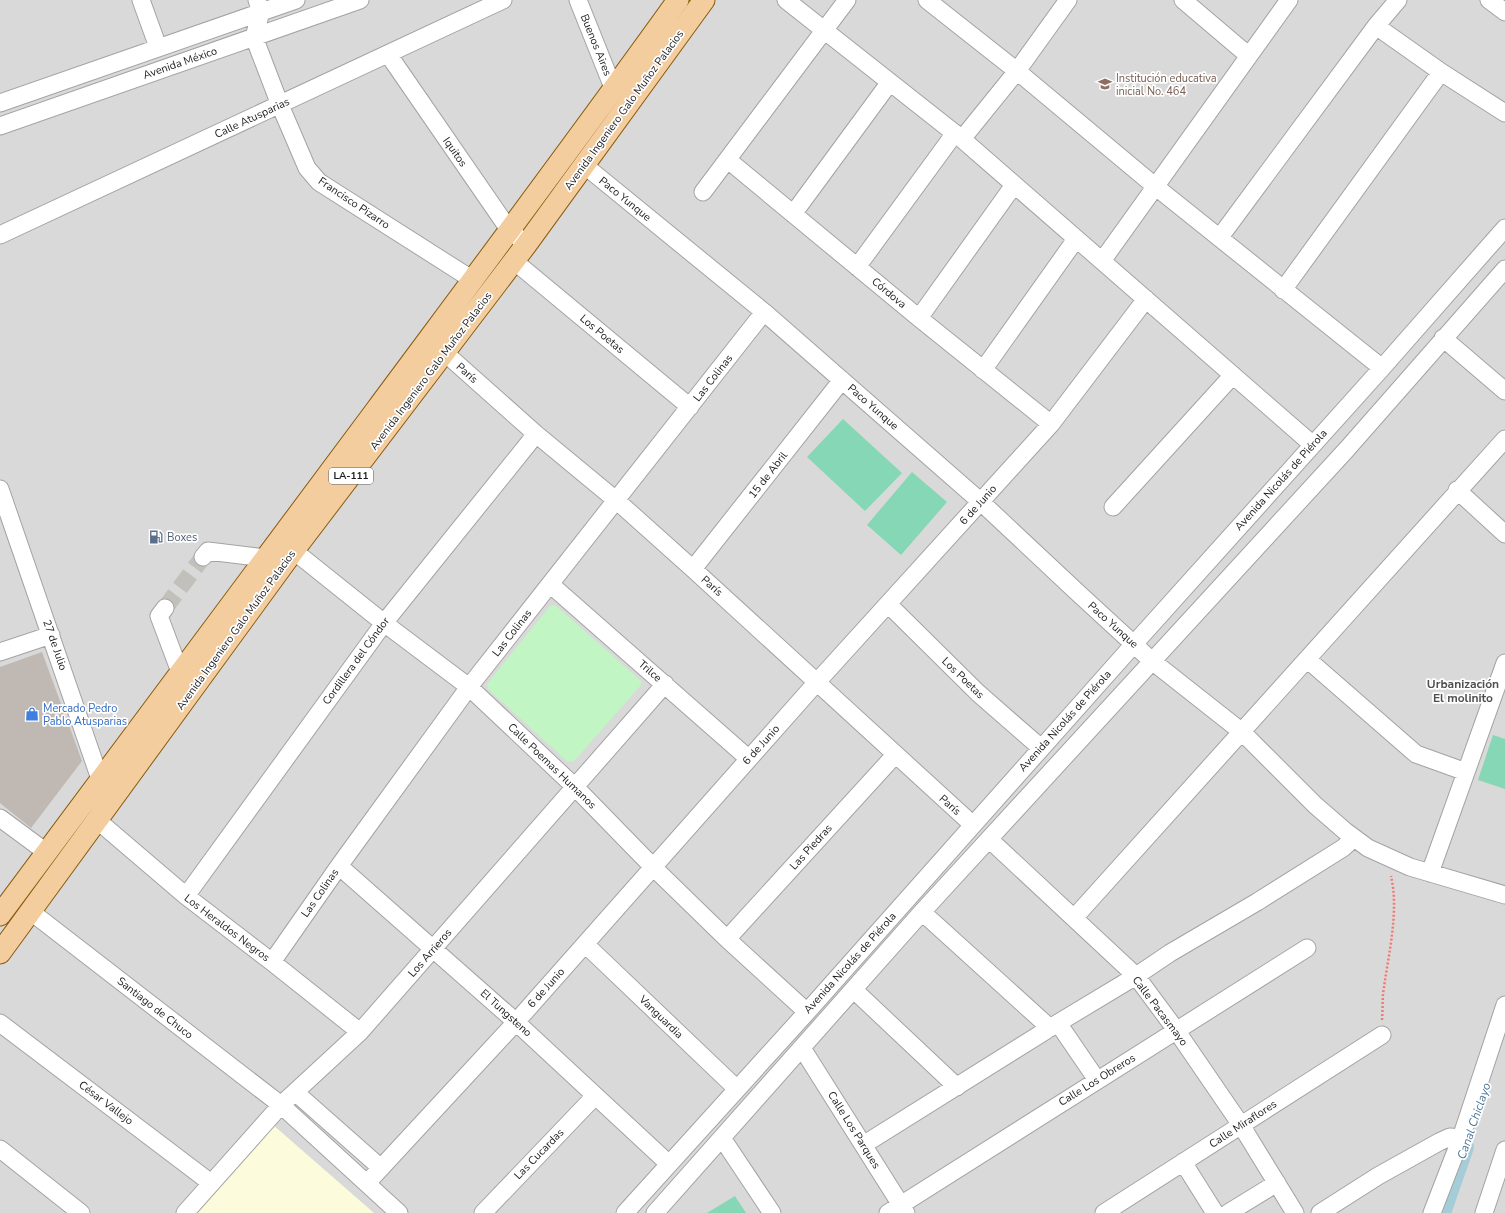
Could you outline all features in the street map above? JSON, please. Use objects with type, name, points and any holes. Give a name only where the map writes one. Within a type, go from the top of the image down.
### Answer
[{"type":"main road","name":"Avenida Ingeniero Galo Muñoz Palacios","points":[[0,953],[113,799],[287,544],[473,280],[614,90],[678,0]]},
{"type":"main road","name":"Avenida Ingeniero Galo Muñoz Palacios","points":[[0,915],[265,558],[287,544],[444,353],[526,245],[704,0]]},
{"type":"street","points":[[141,0],[158,47]]},
{"type":"street","name":"Avenida México","points":[[0,103],[158,47],[259,6],[296,0]]},
{"type":"street","name":"Avenida México","points":[[0,126],[360,0]]},
{"type":"street","name":"Calle Atusparias","points":[[0,235],[503,0]]},
{"type":"street","name":"Buenos Aires","points":[[578,0],[614,90]]},
{"type":"street","points":[[786,0],[958,136],[1313,445]]},
{"type":"street","points":[[703,192],[847,0]]},
{"type":"street","points":[[927,0],[1017,71],[1156,187],[1220,237],[1283,290],[1382,368]]},
{"type":"street","points":[[1183,0],[1249,56]]},
{"type":"street","points":[[1102,261],[1289,0]]},
{"type":"street","points":[[1220,237],[1376,26],[1398,0]]},
{"type":"street","points":[[1489,0],[1505,12]]},
{"type":"street","points":[[857,267],[958,136],[1017,71],[1063,2]]},
{"type":"street","points":[[254,37],[259,6]]},
{"type":"street","points":[[1376,26],[1441,72],[1505,113]]},
{"type":"street","name":"Francisco Pizarro","points":[[254,37],[280,105],[307,168],[319,182],[473,280]]},
{"type":"street","name":"Iquitos","points":[[388,54],[510,231],[526,245]]},
{"type":"street","points":[[1283,290],[1441,72]]},
{"type":"street","points":[[793,214],[890,82]]},
{"type":"street","name":"Córdova","points":[[728,160],[919,318],[1051,424]]},
{"type":"street","name":"Paco Yunque","points":[[584,165],[764,312],[842,380],[981,502],[1143,652],[1242,732],[1315,805],[1354,838],[1368,848],[1410,867],[1505,895]]},
{"type":"street","points":[[919,318],[1014,185]]},
{"type":"street","name":"Avenida Nicolás de Piérola","points":[[655,1213],[922,912],[989,839],[1313,445],[1505,228]]},
{"type":"street","points":[[983,370],[1076,238]]},
{"type":"street","name":"Los Poetas","points":[[514,261],[690,407]]},
{"type":"street","name":"Avenida Nicolás de Piérola","points":[[625,1213],[807,1012],[1041,748],[1143,652],[1347,449],[1505,269]]},
{"type":"street","name":"6 de Junio","points":[[367,1183],[516,1022],[817,682],[1051,424],[1146,299]]},
{"type":"street","name":"Las Colinas","points":[[272,962],[339,866],[469,688],[764,312]]},
{"type":"street","points":[[1443,338],[1505,391]]},
{"type":"street","name":"París","points":[[444,353],[536,434],[617,501],[973,825]]},
{"type":"street","points":[[1114,507],[1233,376]]},
{"type":"street","name":"15 de Abril","points":[[693,569],[842,380]]},
{"type":"street","name":"Cordillera del Cóndor","points":[[186,896],[384,623],[536,434]]},
{"type":"street","points":[[1074,918],[1457,490],[1505,439]]},
{"type":"street","name":"27 de Julio","points":[[0,490],[100,779],[113,799]]},
{"type":"street","points":[[1457,490],[1505,534]]},
{"type":"street","name":"Calle Poemas Humanos","points":[[287,544],[384,623],[469,688],[575,787],[727,940],[807,1012]]},
{"type":"street","points":[[203,557],[208,551],[265,558]]},
{"type":"street","name":"Trilce","points":[[550,584],[749,759]]},
{"type":"street","name":"Los Poetas","points":[[888,604],[978,693],[1041,748]]},
{"type":"street","points":[[165,608],[159,616],[180,672]]},
{"type":"street","points":[[0,652],[51,635]]},
{"type":"street","points":[[1307,659],[1416,754],[1466,772]]},
{"type":"street","points":[[1430,873],[1505,663]]},
{"type":"street","name":"Los Arrieros","points":[[185,1213],[281,1105],[360,1032],[665,684]]},
{"type":"street","name":"Las Piedras","points":[[727,940],[895,755]]},
{"type":"street","points":[[0,818],[46,852]]},
{"type":"street","name":"Los Heraldos Negros","points":[[98,820],[186,896],[360,1032]]},
{"type":"street","points":[[863,1145],[1054,1025],[1257,902],[1343,848],[1354,838]]},
{"type":"street","name":"Calle Pacasmayo","points":[[989,839],[1136,976],[1176,1030],[1241,1125],[1295,1213]]},
{"type":"street","name":"El Tungsteno","points":[[339,866],[516,1022],[669,1164]]},
{"type":"street","name":"Santiago de Chuco","points":[[30,911],[281,1105],[399,1213]]},
{"type":"street","points":[[922,912],[1054,1025],[1097,1080]]},
{"type":"street","name":"Vanguardia","points":[[585,944],[737,1089]]},
{"type":"street","name":"Calle Los Obreros","points":[[898,1210],[1097,1080],[1307,948]]},
{"type":"street","points":[[854,990],[957,1086]]},
{"type":"street","points":[[1432,1213],[1461,1138],[1505,1005]]},
{"type":"street","name":"César Vallejo","points":[[0,1023],[212,1183]]},
{"type":"street","name":"Calle Miraflores","points":[[1113,1211],[1183,1162],[1382,1035]]},
{"type":"street","name":"Calle Los Parques","points":[[802,1048],[863,1145],[898,1210]]},
{"type":"street","points":[[295,1092],[381,1168]]},
{"type":"street","name":"Las Cucardas","points":[[483,1213],[595,1096]]},
{"type":"street","points":[[1320,1213],[1378,1176],[1439,1142],[1450,1137],[1461,1138]]},
{"type":"street","points":[[722,1138],[772,1213]]},
{"type":"street","points":[[0,1149],[81,1213]]},
{"type":"street","points":[[1484,1213],[1505,1150]]},
{"type":"street","points":[[1183,1162],[1215,1213]]},
{"type":"street","points":[[1228,1213],[1277,1183]]},
{"type":"path","points":[[1382,1035],[1384,989],[1390,950],[1393,912],[1393,886],[1383,855]]},
{"type":"shaded area","points":[[0,0],[1505,0],[1505,1213],[0,1213]]},
{"type":"shaded area","points":[[272,1124],[374,1213],[196,1213]]},
{"type":"green space","points":[[843,419],[902,473],[865,511],[807,457]]},
{"type":"green space","points":[[912,472],[947,502],[901,555],[867,525]]},
{"type":"green space","points":[[555,605],[641,681],[641,685],[574,761],[568,762],[488,689],[487,684],[550,606]]},
{"type":"green space","points":[[1493,735],[1505,739],[1505,789],[1478,780]]},
{"type":"green space","points":[[735,1196],[746,1213],[707,1213]]},
{"type":"building","name":"Mercado Pedro Pablo Atusparias","points":[[42,652],[82,761],[31,828],[0,803],[0,667]]},
{"type":"waterway","name":"Canal Chiclayo","points":[[1443,1213],[1466,1147]]},
{"type":"tunnel","points":[[165,608],[203,557]]},
{"type":"place","name":"Institución educativa inicial No. 464","points":[[1105,84]]},
{"type":"place","name":"Boxes","points":[[156,537]]},
{"type":"place","name":"Mercado Pedro Pablo Atusparias","points":[[32,714]]},
{"type":"district","name":"Urbanización El molinito","points":[[1463,691]]}]
